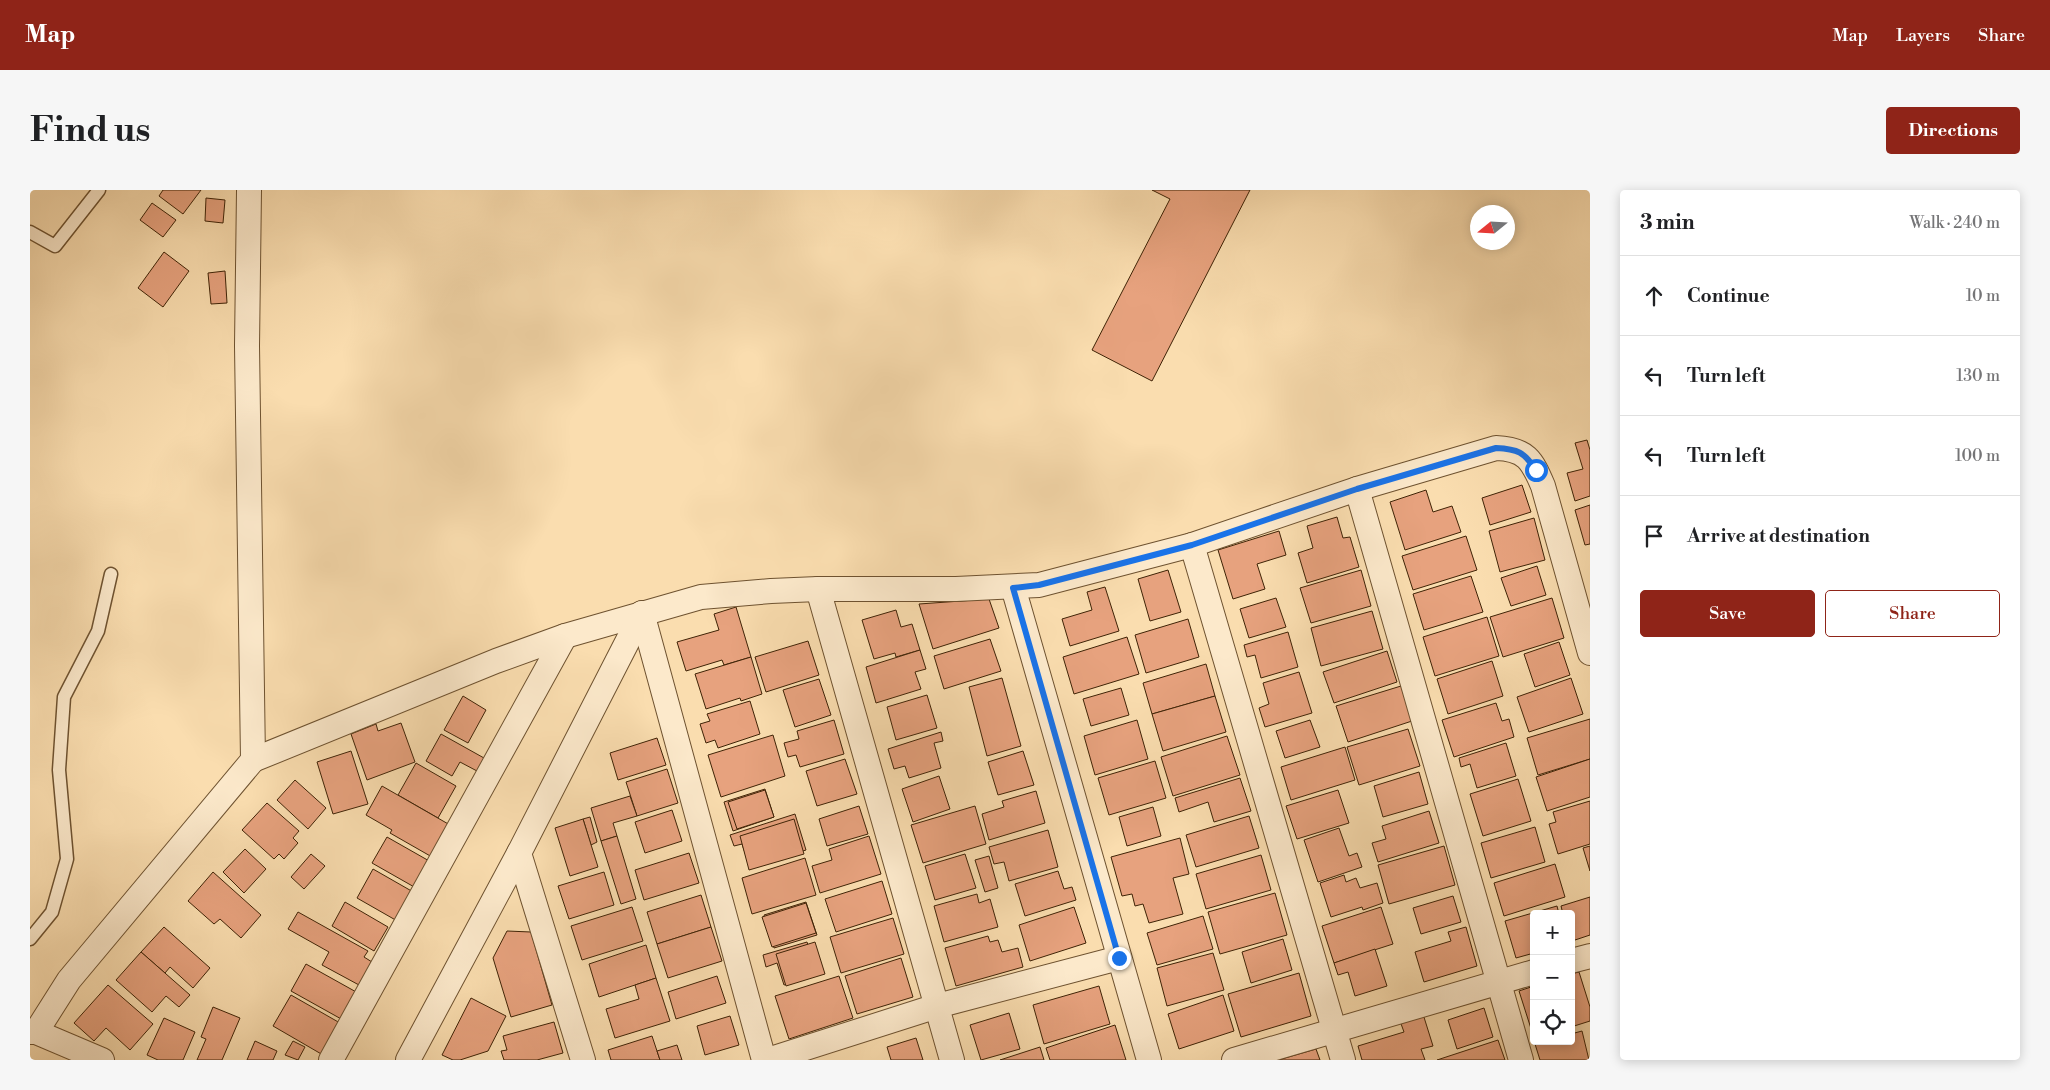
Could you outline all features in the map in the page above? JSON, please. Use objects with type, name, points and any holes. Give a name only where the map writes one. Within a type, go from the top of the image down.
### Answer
[{"type":"street","points":[[249,190],[247,346],[253,760]]},
{"type":"street","points":[[102,1060],[33,1032],[69,980],[253,760],[496,661],[565,636],[642,613],[701,597],[771,591],[1013,588],[1039,585],[1192,545],[1357,489],[1496,448],[1511,448],[1526,455],[1536,470],[1590,653]]},
{"type":"street","points":[[1357,489],[1521,1060]]},
{"type":"street","points":[[1192,545],[1342,1060]]},
{"type":"street","points":[[1013,588],[1149,1060]]},
{"type":"street","points":[[818,589],[952,1060]]},
{"type":"street","points":[[642,613],[766,1060],[936,1006],[1119,958]]},
{"type":"street","points":[[408,1060],[520,853],[642,613]]},
{"type":"street","points":[[331,1060],[565,636]]},
{"type":"street","points":[[520,853],[583,1060]]},
{"type":"street","points":[[1575,960],[1590,956]]},
{"type":"street","points":[[1234,1060],[1530,973]]},
{"type":"lane","points":[[30,232],[55,246],[99,190]]},
{"type":"lane","points":[[30,939],[52,912],[67,859],[59,770],[64,696],[98,631],[112,574]]},
{"type":"building","points":[[163,190],[201,190],[183,214],[159,196]]},
{"type":"building","points":[[1152,190],[1250,190],[1152,381],[1092,350],[1170,199]]},
{"type":"building","points":[[206,198],[225,200],[223,223],[205,221]]},
{"type":"building","points":[[152,203],[176,220],[163,237],[140,220]]},
{"type":"building","points":[[164,252],[189,271],[163,307],[138,288]]},
{"type":"building","points":[[225,271],[227,303],[211,304],[208,273]]},
{"type":"building","points":[[1587,440],[1590,450],[1590,496],[1575,501],[1567,473],[1583,469],[1575,443]]},
{"type":"building","points":[[1522,485],[1531,512],[1490,525],[1482,498]]},
{"type":"building","points":[[1426,490],[1433,512],[1452,506],[1461,532],[1405,550],[1390,502]]},
{"type":"building","points":[[1590,505],[1590,544],[1585,545],[1575,510]]},
{"type":"building","points":[[1337,517],[1343,538],[1350,537],[1359,567],[1307,583],[1298,553],[1313,548],[1307,526]]},
{"type":"building","points":[[1534,518],[1545,560],[1500,572],[1489,531]]},
{"type":"building","points":[[1279,531],[1286,555],[1257,564],[1265,589],[1233,599],[1218,550]]},
{"type":"building","points":[[1466,536],[1477,570],[1413,590],[1402,556]]},
{"type":"building","points":[[1537,566],[1546,595],[1511,606],[1501,578]]},
{"type":"building","points":[[1168,570],[1181,612],[1150,621],[1138,579]]},
{"type":"building","points":[[1361,570],[1371,606],[1311,623],[1300,588]]},
{"type":"building","points":[[1471,576],[1483,612],[1424,630],[1413,594]]},
{"type":"building","points":[[1105,587],[1119,631],[1070,646],[1062,619],[1092,610],[1087,592]]},
{"type":"building","points":[[1276,598],[1286,627],[1249,638],[1240,609]]},
{"type":"building","points":[[1552,598],[1564,638],[1503,657],[1490,617]]},
{"type":"building","points":[[989,599],[999,628],[933,649],[919,604]]},
{"type":"building","points":[[736,607],[751,657],[724,665],[722,660],[686,671],[677,642],[719,630],[714,614]]},
{"type":"building","points":[[896,610],[901,627],[912,624],[920,650],[896,657],[895,653],[874,659],[862,620]]},
{"type":"building","points":[[1372,611],[1383,649],[1321,666],[1311,628]]},
{"type":"building","points":[[1487,617],[1499,656],[1435,676],[1423,637]]},
{"type":"building","points":[[1188,619],[1199,657],[1146,673],[1135,635]]},
{"type":"building","points":[[1288,632],[1298,667],[1261,678],[1255,655],[1247,657],[1244,645]]},
{"type":"building","points":[[1127,637],[1139,674],[1074,694],[1063,657]]},
{"type":"building","points":[[990,639],[1001,671],[944,689],[934,656]]},
{"type":"building","points":[[808,641],[819,675],[766,692],[755,657]]},
{"type":"building","points":[[1559,642],[1570,675],[1535,687],[1524,654]]},
{"type":"building","points":[[920,650],[926,669],[915,672],[921,689],[876,703],[866,667]]},
{"type":"building","points":[[1387,651],[1397,682],[1334,703],[1323,672]]},
{"type":"building","points":[[751,657],[762,694],[741,701],[740,698],[706,709],[695,674]]},
{"type":"building","points":[[1492,661],[1503,696],[1448,714],[1437,679]]},
{"type":"building","points":[[1206,664],[1215,696],[1152,714],[1143,683]]},
{"type":"building","points":[[1299,672],[1312,713],[1265,727],[1259,708],[1269,704],[1263,683]]},
{"type":"building","points":[[1002,678],[1021,746],[987,756],[969,687]]},
{"type":"building","points":[[1571,678],[1583,714],[1529,732],[1517,697]]},
{"type":"building","points":[[819,679],[831,715],[795,727],[783,690]]},
{"type":"building","points":[[1401,686],[1412,721],[1348,742],[1336,706]]},
{"type":"building","points":[[1121,688],[1129,715],[1091,726],[1083,699]]},
{"type":"building","points":[[927,695],[937,728],[896,740],[887,707]]},
{"type":"building","points":[[463,696],[486,710],[468,743],[444,730]]},
{"type":"building","points":[[1215,696],[1226,732],[1163,751],[1152,714]]},
{"type":"building","points":[[750,701],[760,734],[718,748],[715,740],[706,743],[700,724],[710,721],[707,714]]},
{"type":"building","points":[[1496,703],[1502,721],[1509,719],[1514,737],[1454,757],[1442,720]]},
{"type":"building","points":[[1590,719],[1590,759],[1538,775],[1527,738]]},
{"type":"building","points":[[834,720],[844,754],[800,767],[796,755],[788,757],[784,743],[799,739],[797,731]]},
{"type":"building","points":[[1137,720],[1148,759],[1095,775],[1084,736]]},
{"type":"building","points":[[1310,720],[1320,747],[1285,758],[1276,731]]},
{"type":"building","points":[[401,723],[415,762],[367,780],[351,734],[376,724],[378,731]]},
{"type":"building","points":[[1408,729],[1420,766],[1359,785],[1347,747]]},
{"type":"building","points":[[941,732],[943,741],[934,743],[941,768],[909,778],[905,766],[894,769],[888,749]]},
{"type":"building","points":[[441,734],[484,758],[477,771],[460,762],[452,776],[426,761]]},
{"type":"building","points":[[773,735],[785,776],[721,797],[708,755]]},
{"type":"building","points":[[1227,736],[1240,775],[1173,796],[1161,757]]},
{"type":"building","points":[[657,738],[666,765],[618,780],[610,753]]},
{"type":"building","points":[[1506,743],[1516,776],[1477,788],[1470,764],[1461,767],[1459,758]]},
{"type":"building","points":[[1345,747],[1355,780],[1291,800],[1281,767]]},
{"type":"building","points":[[351,751],[368,804],[333,814],[317,762]]},
{"type":"building","points":[[1023,751],[1034,785],[998,795],[988,762]]},
{"type":"building","points":[[845,759],[857,794],[817,806],[806,771]]},
{"type":"building","points":[[1590,759],[1590,797],[1547,811],[1536,777]]},
{"type":"building","points":[[1155,761],[1166,798],[1109,815],[1098,778]]},
{"type":"building","points":[[416,763],[456,786],[438,818],[398,795]]},
{"type":"building","points":[[667,769],[678,803],[637,816],[626,782]]},
{"type":"building","points":[[1419,772],[1428,804],[1383,817],[1374,786]]},
{"type":"building","points":[[939,776],[950,809],[913,822],[902,789]]},
{"type":"building","points":[[1240,778],[1251,811],[1214,822],[1208,802],[1179,812],[1175,798]]},
{"type":"building","points":[[1518,779],[1531,821],[1483,836],[1470,794]]},
{"type":"building","points":[[295,780],[326,808],[308,829],[277,800]]},
{"type":"building","points":[[382,786],[450,825],[432,857],[390,833],[392,830],[366,815]]},
{"type":"building","points":[[765,789],[774,817],[733,831],[724,802]]},
{"type":"building","points":[[765,790],[774,817],[737,829],[728,802]]},
{"type":"building","points":[[1338,790],[1349,823],[1297,839],[1286,806]]},
{"type":"building","points":[[1036,791],[1045,823],[989,840],[982,814],[1004,807],[1002,801]]},
{"type":"building","points":[[630,796],[637,816],[613,823],[617,836],[601,841],[591,808]]},
{"type":"building","points":[[1590,801],[1590,844],[1558,854],[1549,824],[1556,822],[1553,812]]},
{"type":"building","points":[[267,803],[299,831],[293,838],[298,843],[284,859],[279,854],[274,859],[242,830]]},
{"type":"building","points":[[859,806],[868,834],[827,846],[819,819]]},
{"type":"building","points":[[975,806],[986,844],[923,863],[911,825]]},
{"type":"building","points":[[1153,807],[1161,836],[1127,846],[1119,817]]},
{"type":"building","points":[[672,810],[682,841],[645,853],[635,822]]},
{"type":"building","points":[[1429,811],[1439,843],[1378,862],[1372,843],[1386,839],[1382,826]]},
{"type":"building","points":[[795,814],[806,850],[750,868],[742,844],[734,846],[730,835]]},
{"type":"building","points":[[1249,816],[1259,848],[1196,867],[1186,835]]},
{"type":"building","points":[[590,817],[597,842],[591,845],[583,819]]},
{"type":"building","points":[[583,819],[598,867],[570,876],[555,828]]},
{"type":"building","points":[[794,819],[804,854],[749,870],[740,836]]},
{"type":"building","points":[[1535,827],[1545,862],[1491,878],[1481,843]]},
{"type":"building","points":[[1339,828],[1349,856],[1357,853],[1362,867],[1318,882],[1304,840]]},
{"type":"building","points":[[1048,830],[1058,867],[1009,881],[1004,862],[994,864],[989,847]]},
{"type":"building","points":[[617,836],[636,899],[621,904],[601,841]]},
{"type":"building","points":[[869,836],[881,874],[820,893],[812,866],[832,860],[829,849]]},
{"type":"building","points":[[387,837],[431,862],[416,888],[372,863]]},
{"type":"building","points":[[1180,838],[1189,874],[1173,878],[1183,914],[1149,923],[1143,904],[1135,906],[1132,894],[1122,896],[1111,857]]},
{"type":"building","points":[[1444,846],[1455,885],[1389,904],[1378,865]]},
{"type":"building","points":[[1590,846],[1590,871],[1583,848]]},
{"type":"building","points":[[245,849],[266,869],[244,893],[223,872]]},
{"type":"building","points":[[689,853],[699,883],[644,900],[635,870]]},
{"type":"building","points":[[311,854],[325,866],[304,889],[291,877]]},
{"type":"building","points":[[965,854],[976,888],[935,900],[925,866]]},
{"type":"building","points":[[1261,855],[1271,890],[1206,909],[1196,874]]},
{"type":"building","points":[[989,856],[998,888],[985,892],[975,860]]},
{"type":"building","points":[[805,858],[816,895],[752,914],[742,878]]},
{"type":"building","points":[[1555,864],[1565,897],[1504,916],[1494,883]]},
{"type":"building","points":[[373,869],[415,893],[399,922],[357,898]]},
{"type":"building","points":[[1058,871],[1064,889],[1072,887],[1076,900],[1025,916],[1015,884]]},
{"type":"building","points":[[213,872],[261,915],[241,938],[220,919],[214,924],[188,901]]},
{"type":"building","points":[[604,872],[614,905],[569,919],[558,886]]},
{"type":"building","points":[[1344,875],[1346,882],[1356,878],[1360,888],[1377,883],[1383,903],[1363,910],[1362,907],[1331,917],[1320,883]]},
{"type":"building","points":[[882,881],[892,914],[836,932],[825,899]]},
{"type":"building","points":[[1275,893],[1287,935],[1220,954],[1208,912]]},
{"type":"building","points":[[977,894],[979,903],[990,899],[998,927],[944,942],[934,906]]},
{"type":"building","points":[[701,895],[711,927],[657,944],[647,912]]},
{"type":"building","points":[[1453,896],[1461,922],[1421,934],[1413,908]]},
{"type":"building","points":[[1590,897],[1590,935],[1575,940],[1575,910],[1562,910],[1561,906]]},
{"type":"building","points":[[345,902],[388,927],[374,951],[332,926]]},
{"type":"building","points":[[806,902],[817,935],[774,948],[764,915]]},
{"type":"building","points":[[806,903],[816,933],[772,947],[762,917]]},
{"type":"building","points":[[1557,906],[1558,910],[1543,910]]},
{"type":"building","points":[[632,907],[643,941],[582,960],[571,926]]},
{"type":"building","points":[[1074,907],[1086,943],[1030,961],[1019,925]]},
{"type":"building","points":[[1381,907],[1393,944],[1334,963],[1322,926]]},
{"type":"building","points":[[298,912],[368,951],[364,957],[372,962],[359,985],[322,965],[329,952],[288,929]]},
{"type":"building","points":[[1530,914],[1530,954],[1516,958],[1505,921]]},
{"type":"building","points":[[1203,916],[1213,949],[1157,965],[1147,933]]},
{"type":"building","points":[[893,918],[904,954],[841,973],[830,937]]},
{"type":"building","points":[[164,927],[210,968],[193,988],[170,967],[165,973],[141,952]]},
{"type":"building","points":[[711,927],[722,961],[668,978],[657,944]]},
{"type":"building","points":[[1466,927],[1477,966],[1424,982],[1415,952],[1451,941],[1448,932]]},
{"type":"building","points":[[507,931],[531,932],[552,1005],[511,1017],[493,958]]},
{"type":"building","points":[[988,936],[990,942],[998,940],[1002,952],[1018,948],[1023,967],[956,986],[945,948]]},
{"type":"building","points":[[1283,939],[1292,970],[1251,983],[1242,952]]},
{"type":"building","points":[[807,942],[817,975],[784,985],[777,963],[766,967],[763,955]]},
{"type":"building","points":[[815,942],[825,974],[786,986],[776,954]]},
{"type":"building","points":[[646,945],[656,978],[599,997],[589,964]]},
{"type":"building","points":[[1375,949],[1387,986],[1355,996],[1348,972],[1338,975],[1334,963]]},
{"type":"building","points":[[141,952],[190,995],[179,1007],[166,996],[152,1012],[116,980]]},
{"type":"building","points":[[1213,953],[1224,990],[1167,1006],[1157,968]]},
{"type":"building","points":[[901,958],[913,997],[857,1014],[845,976]]},
{"type":"building","points":[[306,964],[358,993],[343,1020],[291,991]]},
{"type":"building","points":[[1579,972],[1590,1007],[1590,1021],[1575,1026],[1575,1000],[1575,973]]},
{"type":"building","points":[[1299,973],[1311,1016],[1241,1037],[1228,994]]},
{"type":"building","points":[[717,976],[726,1003],[676,1019],[668,992]]},
{"type":"building","points":[[839,976],[853,1018],[789,1039],[775,996]]},
{"type":"building","points":[[656,978],[670,1021],[615,1038],[606,1009],[639,999],[635,985]]},
{"type":"building","points":[[108,985],[153,1024],[130,1050],[106,1028],[94,1041],[74,1023]]},
{"type":"building","points":[[1099,986],[1110,1024],[1044,1044],[1033,1005]]},
{"type":"building","points":[[1530,987],[1530,1025],[1519,991]]},
{"type":"building","points":[[291,995],[340,1023],[323,1055],[273,1026]]},
{"type":"building","points":[[1223,995],[1234,1031],[1179,1049],[1168,1014]]},
{"type":"building","points":[[471,998],[506,1016],[488,1051],[460,1060],[453,1060],[442,1055]]},
{"type":"building","points":[[213,1007],[240,1018],[222,1060],[197,1060],[206,1039],[201,1037]]},
{"type":"building","points":[[1484,1008],[1493,1037],[1457,1049],[1448,1020]]},
{"type":"building","points":[[1009,1013],[1020,1049],[981,1060],[970,1025]]},
{"type":"building","points":[[1423,1014],[1433,1046],[1421,1049],[1425,1060],[1362,1060],[1358,1046],[1404,1032],[1400,1021]]},
{"type":"building","points":[[730,1016],[739,1045],[705,1055],[697,1026]]},
{"type":"building","points":[[164,1018],[195,1032],[183,1060],[158,1060],[147,1055]]},
{"type":"building","points":[[554,1022],[563,1053],[537,1060],[504,1060],[501,1051],[507,1050],[503,1036]]},
{"type":"building","points":[[1115,1025],[1126,1060],[1050,1060],[1046,1048]]},
{"type":"building","points":[[1582,1031],[1589,1060],[1540,1060],[1535,1045],[1575,1045],[1575,1033]]},
{"type":"building","points":[[652,1036],[660,1060],[611,1060],[608,1050]]},
{"type":"building","points":[[916,1038],[923,1060],[891,1060],[887,1047]]},
{"type":"building","points":[[1498,1040],[1505,1060],[1437,1060]]},
{"type":"building","points":[[255,1041],[277,1051],[273,1060],[247,1060]]},
{"type":"building","points":[[293,1041],[305,1047],[298,1060],[285,1055]]},
{"type":"building","points":[[677,1045],[682,1060],[660,1060],[657,1051]]},
{"type":"building","points":[[1040,1047],[1044,1060],[1000,1060]]},
{"type":"building","points":[[1316,1049],[1320,1060],[1278,1060]]},
{"type":"route","points":[[1119,958],[1013,588],[1039,585],[1192,545],[1357,489],[1496,448],[1511,448],[1526,455],[1536,470]]}]
